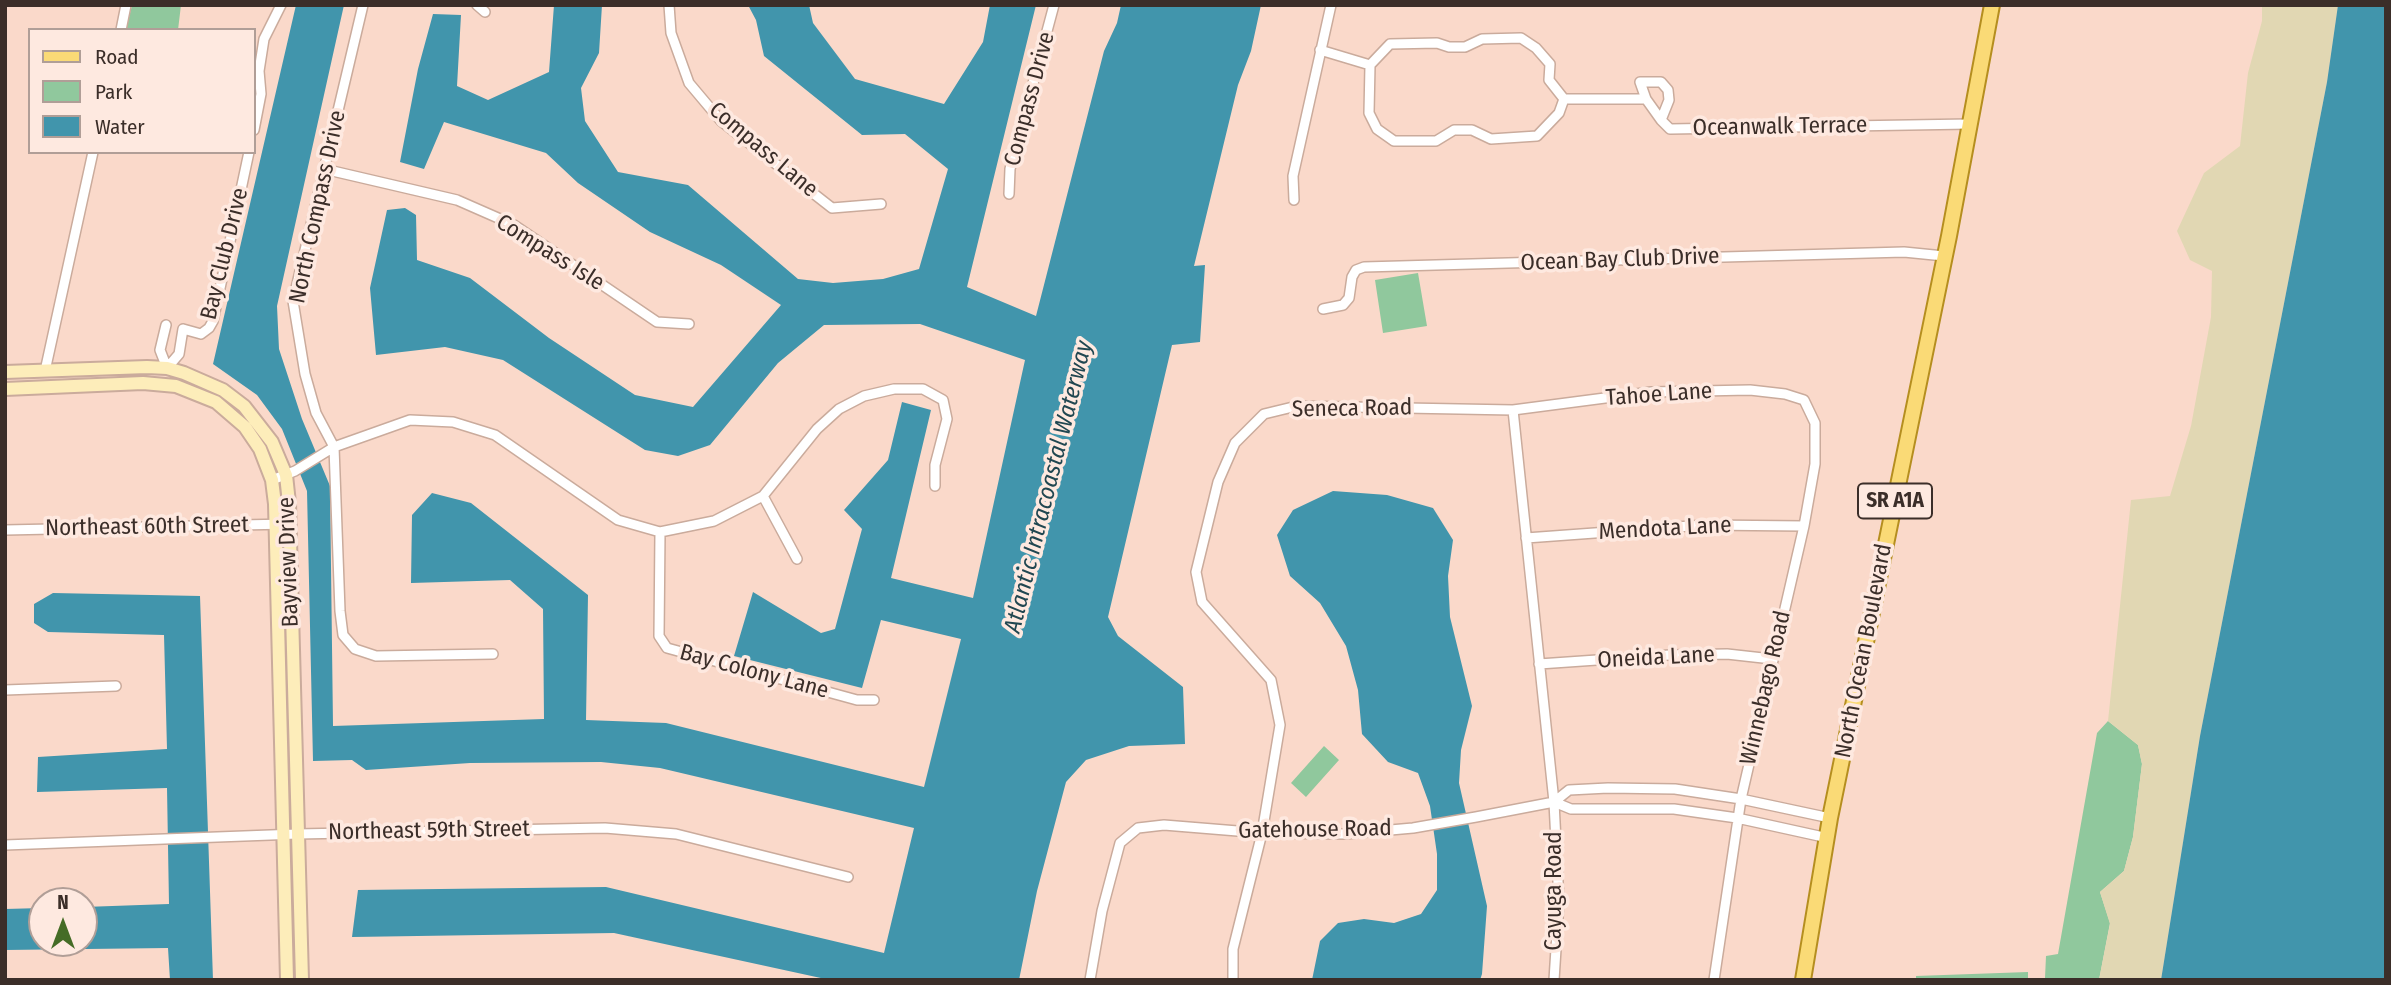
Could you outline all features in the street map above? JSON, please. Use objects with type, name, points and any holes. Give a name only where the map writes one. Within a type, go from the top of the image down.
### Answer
[{"type":"main road","name":"SR A1A","points":[[1969,124],[1992,5]]},
{"type":"main road","name":"North Ocean Boulevard","points":[[1830,818],[1949,236],[1969,124]]},
{"type":"main road","name":"SR A1A","points":[[1803,980],[1830,818]]},
{"type":"street","points":[[121,28],[126,5]]},
{"type":"street","points":[[256,120],[261,94],[259,71],[264,39],[281,5]]},
{"type":"street","name":"North Compass Drive","points":[[334,447],[316,413],[305,374],[293,302],[363,5]]},
{"type":"street","points":[[477,5],[485,12]]},
{"type":"street","name":"Compass Lane","points":[[669,5],[671,33],[689,83],[721,121],[832,208],[881,204]]},
{"type":"street","name":"Compass Drive","points":[[1009,194],[1010,169],[1054,5]]},
{"type":"street","points":[[1294,200],[1293,176],[1331,5]]},
{"type":"street","points":[[1521,38],[1536,48],[1550,64],[1549,80],[1564,99],[1559,113],[1537,136],[1491,139],[1472,130],[1454,130],[1436,141],[1394,141],[1377,129],[1369,113],[1370,65],[1390,44],[1437,43],[1448,47],[1465,47],[1482,39],[1521,38]]},
{"type":"street","points":[[1320,50],[1370,65]]},
{"type":"street","name":"Oceanwalk Terrace","points":[[1661,120],[1669,100],[1668,90],[1661,82],[1640,82],[1646,99],[1661,120],[1670,129],[1969,124]]},
{"type":"street","points":[[1564,99],[1646,99]]},
{"type":"street","points":[[45,371],[93,154]]},
{"type":"street","name":"Bay Club Drive","points":[[161,384],[167,368],[178,355],[183,329],[201,334],[213,321],[249,154]]},
{"type":"street","name":"Compass Isle","points":[[324,169],[457,200],[514,225],[657,322],[689,324]]},
{"type":"street","name":"Ocean Bay Club Drive","points":[[1323,310],[1343,305],[1349,298],[1352,277],[1356,270],[1364,267],[1904,252],[1944,256]]},
{"type":"street","name":"Bay Club Drive","points":[[166,325],[160,349],[167,368]]},
{"type":"street","name":"Bayview Drive","points":[[5,372],[147,367],[167,368],[204,381],[223,390],[244,406],[272,442],[290,473],[288,524],[302,980]]},
{"type":"street","name":"Bayview Drive","points":[[5,389],[161,384],[216,402],[245,427],[260,449],[272,480],[288,980]]},
{"type":"street","points":[[272,480],[290,473],[334,447],[410,420],[453,422],[495,435],[618,520],[660,532],[714,521],[763,496],[817,429],[839,409],[864,396],[894,389],[923,389],[943,400],[947,419],[935,465],[935,486]]},
{"type":"street","name":"Tahoe Lane","points":[[1513,410],[1651,392],[1750,390],[1785,394],[1804,400]]},
{"type":"street","name":"Winnebago Road","points":[[1714,980],[1737,818],[1804,526],[1815,464],[1815,423],[1804,400]]},
{"type":"street","name":"Seneca Road","points":[[1262,833],[1280,725],[1271,680],[1202,602],[1196,572],[1218,482],[1235,443],[1264,414],[1297,406],[1513,410]]},
{"type":"street","points":[[1513,410],[1554,802]]},
{"type":"street","points":[[334,447],[343,635],[355,649],[376,656],[493,654]]},
{"type":"street","points":[[763,496],[797,559]]},
{"type":"street","name":"Northeast 60th Street","points":[[5,530],[288,524]]},
{"type":"street","name":"Mendota Lane","points":[[1526,538],[1704,525],[1804,526]]},
{"type":"street","name":"Bay Colony Lane","points":[[660,532],[659,636],[667,648],[857,700],[874,700]]},
{"type":"street","points":[[276,595],[290,594]]},
{"type":"street","name":"Oneida Lane","points":[[1539,664],[1669,655],[1727,654],[1772,659]]},
{"type":"street","points":[[279,677],[293,676]]},
{"type":"street","points":[[5,690],[116,686]]},
{"type":"street","points":[[281,757],[295,756]]},
{"type":"street","name":"Gatehouse Road","points":[[1090,980],[1101,911],[1121,843],[1138,828],[1164,825],[1262,833],[1345,834],[1413,828],[1476,817],[1554,802],[1569,790],[1608,788],[1675,789],[1741,799],[1830,818]]},
{"type":"street","name":"Gatehouse Road","points":[[1554,802],[1571,809],[1674,809],[1737,818],[1828,838]]},
{"type":"street","name":"Cayuga Road","points":[[1554,802],[1559,902],[1554,980]]},
{"type":"street","name":"Northeast 59th Street","points":[[5,845],[283,834],[605,828],[677,834],[848,877]]},
{"type":"street","points":[[1233,980],[1233,949],[1262,833]]},
{"type":"street","points":[[285,914],[300,913]]},
{"type":"green space","points":[[132,5],[181,5],[178,28],[126,28]]},
{"type":"green space","points":[[1418,273],[1427,326],[1383,333],[1375,280]]},
{"type":"green space","points":[[2108,721],[2138,745],[2142,764],[2133,837],[2124,871],[2100,892],[2110,923],[2099,980],[2048,980],[2045,978],[2046,956],[2058,954],[2097,733]]},
{"type":"green space","points":[[1324,746],[1339,760],[1306,797],[1291,783]]},
{"type":"green space","points":[[2028,972],[2028,980],[1916,980],[1916,976]]},
{"type":"sand","points":[[2262,5],[2338,5],[2327,82],[2200,736],[2161,980],[2099,980],[2110,924],[2100,892],[2124,871],[2133,837],[2142,764],[2138,745],[2108,721],[2131,500],[2170,496],[2191,426],[2211,317],[2212,271],[2190,260],[2177,231],[2204,173],[2240,146],[2248,73],[2262,21]]},
{"type":"water","name":"Atlantic Intracoastal Waterway","points":[[296,5],[344,5],[277,306],[279,349],[302,419],[330,486],[333,726],[544,719],[543,609],[510,580],[411,583],[412,515],[432,493],[471,503],[588,595],[586,720],[666,723],[924,787],[961,639],[881,620],[862,688],[734,656],[753,592],[821,633],[835,629],[862,529],[844,510],[888,460],[902,402],[931,410],[891,578],[973,598],[1025,360],[920,324],[824,325],[778,363],[710,445],[678,456],[645,450],[503,360],[445,347],[376,355],[370,288],[387,210],[405,208],[416,215],[417,260],[470,278],[549,338],[635,395],[693,407],[781,305],[721,265],[650,232],[578,183],[546,153],[444,122],[424,169],[400,162],[418,69],[433,14],[461,15],[457,86],[488,100],[549,72],[554,5],[602,5],[599,53],[581,88],[585,121],[618,172],[688,185],[798,279],[833,283],[883,279],[919,269],[948,169],[905,134],[862,135],[764,56],[756,20],[748,5],[809,5],[813,23],[855,79],[944,104],[983,42],[990,5],[1036,5],[967,287],[1036,316],[1104,51],[1117,23],[1121,5],[1261,5],[1251,51],[1238,85],[1194,266],[1205,265],[1200,342],[1172,345],[1108,617],[1118,636],[1183,687],[1185,744],[1129,746],[1086,760],[1066,782],[1037,891],[1019,980],[830,980],[614,933],[352,937],[358,890],[606,887],[884,953],[914,828],[660,768],[601,762],[470,763],[366,770],[352,760],[313,761],[307,491],[282,429],[257,395],[213,364]]},
{"type":"water","points":[[2338,5],[2386,5],[2386,980],[2161,980],[2200,736],[2327,82]]},
{"type":"water","points":[[1333,491],[1387,495],[1433,508],[1453,540],[1448,576],[1450,617],[1472,706],[1461,750],[1459,783],[1487,906],[1480,980],[1312,980],[1320,941],[1338,923],[1364,919],[1394,923],[1421,914],[1437,890],[1437,854],[1430,806],[1418,773],[1388,762],[1362,734],[1358,690],[1346,646],[1320,603],[1290,576],[1277,535],[1293,510]]},
{"type":"water","points":[[53,593],[200,596],[213,980],[170,980],[168,948],[98,949],[98,907],[169,904],[167,788],[37,792],[38,757],[167,749],[164,635],[48,632],[34,623],[34,604]]},
{"type":"water","points":[[28,908],[28,950],[5,950],[5,909]]}]
